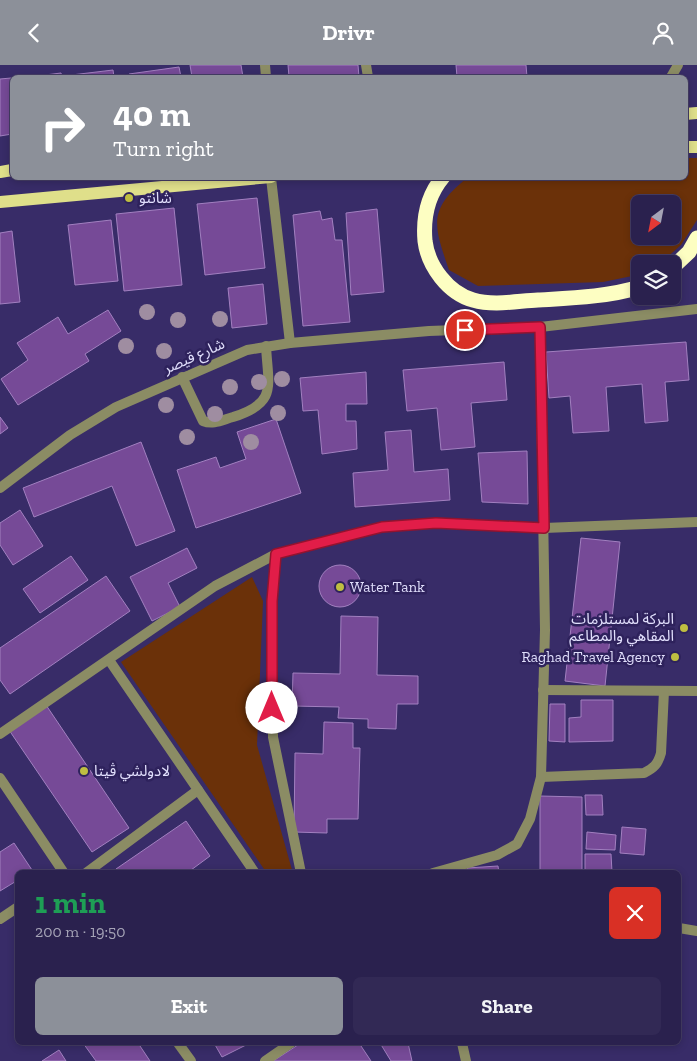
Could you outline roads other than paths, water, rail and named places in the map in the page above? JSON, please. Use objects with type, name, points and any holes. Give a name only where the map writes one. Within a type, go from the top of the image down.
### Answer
[{"type":"highway","points":[[440,180],[428,203],[424,222],[426,248],[435,271],[453,289],[472,300],[496,303],[599,296],[631,289]]},
{"type":"highway","points":[[681,260],[689,252],[697,239]]},
{"type":"main road","points":[[0,202],[238,180]]},
{"type":"street","points":[[271,180],[290,343]]},
{"type":"street","name":"شارع قيصر","points":[[0,488],[70,435],[116,407],[226,357],[266,346],[428,331],[540,327],[697,309]]},
{"type":"street","points":[[444,870],[496,855],[517,844],[530,819],[541,777],[544,528],[540,327]]},
{"type":"street","points":[[182,377],[203,421],[211,424],[252,411],[265,399],[268,390],[266,346]]},
{"type":"street","points":[[0,734],[215,586],[276,554],[341,536],[390,527],[436,523],[544,528],[697,521]]},
{"type":"street","points":[[276,554],[272,601],[273,737],[300,870]]},
{"type":"street","points":[[109,660],[253,870]]},
{"type":"street","points":[[543,690],[697,691]]},
{"type":"street","points":[[541,777],[644,773],[652,769],[659,762],[661,753],[664,691]]},
{"type":"street","points":[[0,778],[62,870]]},
{"type":"street","points":[[90,870],[198,790]]},
{"type":"street","points":[[0,919],[15,909]]},
{"type":"street","points":[[681,928],[697,931]]},
{"type":"street","points":[[179,1045],[191,1061]]},
{"type":"street","points":[[265,1061],[288,1045]]},
{"type":"street","points":[[462,1045],[466,1061]]},
{"type":"place","name":"شانتو","points":[[129,198]]},
{"type":"place","name":"Water Tank","points":[[340,587]]},
{"type":"place","name":"البركة لمستلزمات المقاهي والمطاعم","points":[[684,628]]},
{"type":"place","name":"Raghad Travel Agency","points":[[675,657]]},
{"type":"place","name":"لادولشي ڤيتا","points":[[84,771]]}]
